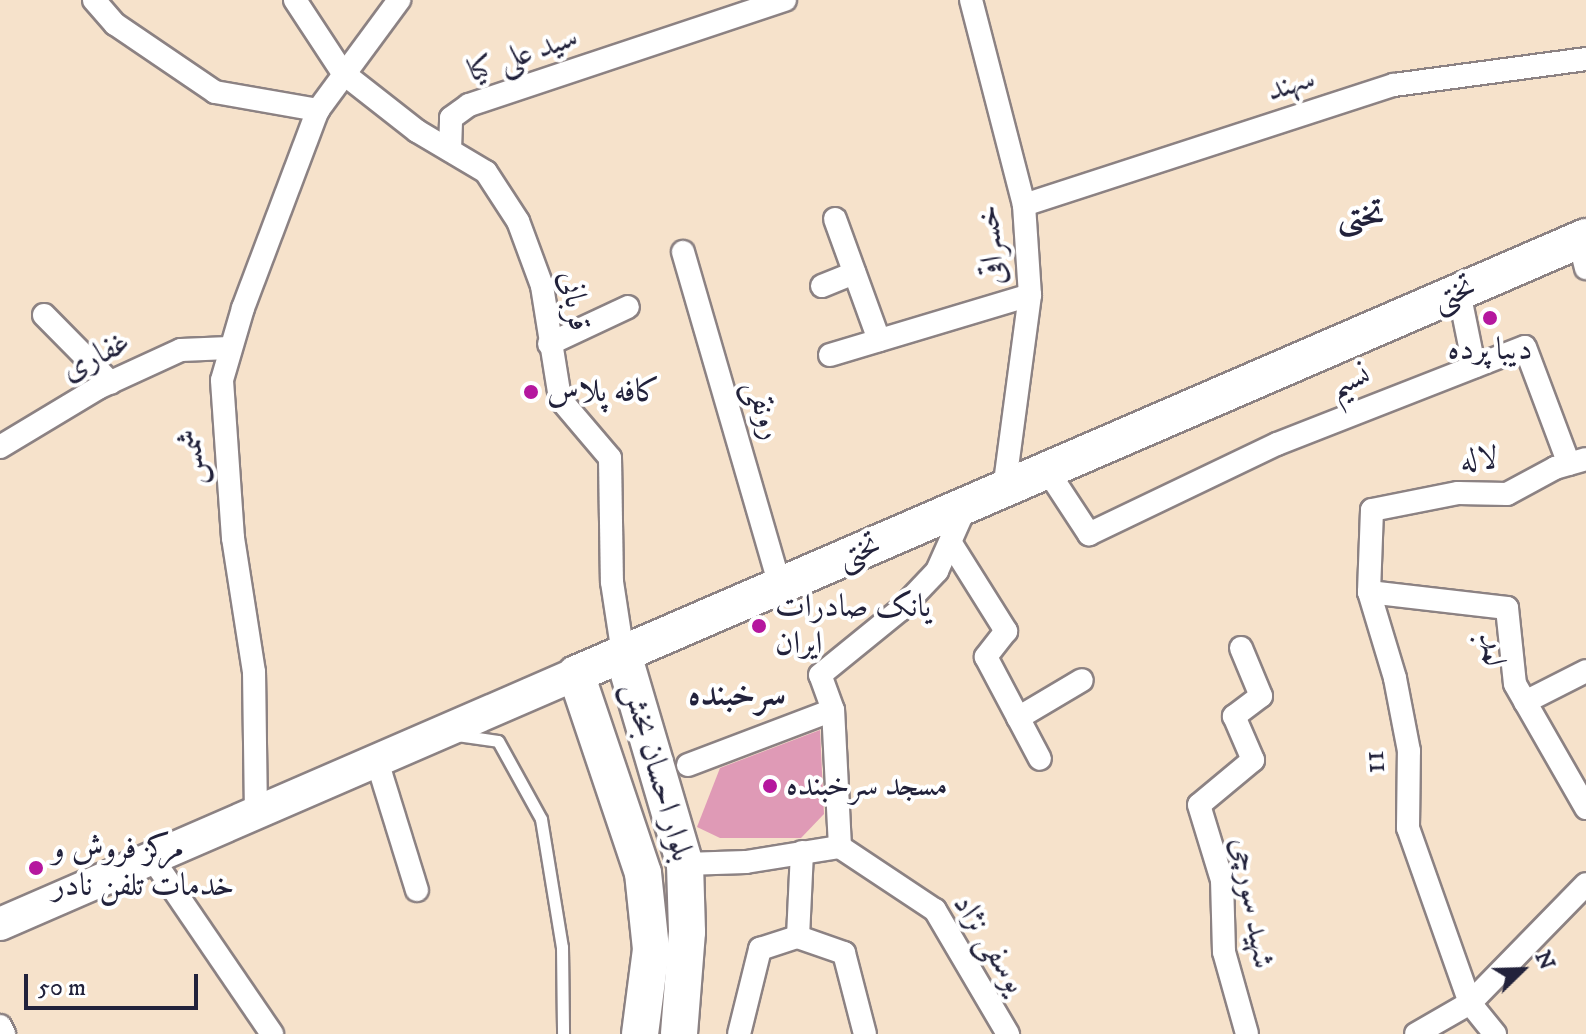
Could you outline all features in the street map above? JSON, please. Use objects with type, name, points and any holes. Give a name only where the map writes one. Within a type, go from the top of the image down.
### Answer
[{"type":"main road","name":"تختی","points":[[0,924],[1459,292],[1584,248]]},
{"type":"main road","name":"بلوار احسان بخش","points":[[623,654],[650,736],[685,864],[687,932],[679,1034]]},
{"type":"main road","name":"بلوار احسان بخش","points":[[576,674],[643,873],[648,909],[648,1002],[640,1034]]},
{"type":"main road","points":[[605,758],[606,740],[618,727],[636,726],[650,736]]},
{"type":"street","points":[[94,0],[115,24],[215,92],[318,110]]},
{"type":"street","points":[[295,0],[343,73]]},
{"type":"street","name":"شمس","points":[[256,814],[254,672],[220,417],[229,348],[318,110],[399,0]]},
{"type":"street","name":"سید علی کیا","points":[[450,150],[451,118],[469,105],[785,0]]},
{"type":"street","name":"خسراقی","points":[[971,0],[1024,205],[1030,295],[1004,489]]},
{"type":"street","name":"سهند","points":[[1024,205],[1394,85],[1586,59]]},
{"type":"street","name":"قربانی","points":[[343,73],[450,150],[486,172],[518,221],[542,286],[560,399],[610,458],[612,582],[623,654]]},
{"type":"street","points":[[835,219],[879,340]]},
{"type":"street","name":"رونقی","points":[[683,252],[780,586]]},
{"type":"street","points":[[822,286],[855,273]]},
{"type":"street","points":[[1459,292],[1474,366]]},
{"type":"street","points":[[830,355],[1030,295]]},
{"type":"street","points":[[549,344],[628,307]]},
{"type":"street","points":[[44,315],[111,383]]},
{"type":"street","name":"نسیم","points":[[1047,470],[1089,534],[1277,444],[1525,347],[1577,461]]},
{"type":"street","name":"غفاری","points":[[0,447],[111,383],[181,350],[229,348]]},
{"type":"street","name":"لاله","points":[[1372,510],[1458,493],[1507,494],[1577,461]]},
{"type":"street","points":[[685,864],[746,862],[840,847],[833,710],[820,675],[900,610],[952,545],[966,506]]},
{"type":"street","name":"11","points":[[1372,510],[1369,592],[1395,678],[1409,751],[1408,828],[1470,1003],[1495,1034]]},
{"type":"street","points":[[952,545],[1006,631],[986,657],[1040,759]]},
{"type":"street","name":"نهم","points":[[1369,592],[1507,608],[1515,684],[1586,808]]},
{"type":"street","name":"شهید سورچی","points":[[1241,648],[1261,696],[1234,716],[1253,760],[1199,805],[1222,880],[1224,952],[1247,1034]]},
{"type":"street","points":[[1525,702],[1586,671]]},
{"type":"street","points":[[1018,718],[1082,680]]},
{"type":"street","points":[[688,765],[833,710]]},
{"type":"street","points":[[377,761],[417,890]]},
{"type":"street","name":"یوسفی نژاد","points":[[840,847],[935,910],[1008,1034]]},
{"type":"street","points":[[798,937],[802,852]]},
{"type":"street","points":[[152,858],[272,1034]]},
{"type":"street","points":[[1416,1034],[1470,1003],[1586,884]]},
{"type":"street","points":[[739,1034],[760,949],[798,937],[844,953],[865,1034]]},
{"type":"street","points":[[0,1026],[4,1034]]},
{"type":"lane","points":[[440,733],[498,741],[541,819],[562,947],[563,1034]]},
{"type":"building","name":"مسجد سرخبنده","points":[[820,730],[824,814],[801,838],[720,838],[697,827],[720,768]]},
{"type":"place","name":"دیبا پرده","points":[[1490,318]]},
{"type":"place","name":"کافه پلاس","points":[[531,392]]},
{"type":"place","name":"یانک صادرات ایران","points":[[759,626]]},
{"type":"place","name":"مسجد سرخبنده","points":[[770,786]]},
{"type":"place","name":"مرکز فروش و خدمات تلفن نادر","points":[[36,868]]},
{"type":"district","name":"تختی","points":[[1361,216]]},
{"type":"district","name":"سرخبنده","points":[[737,695]]}]
